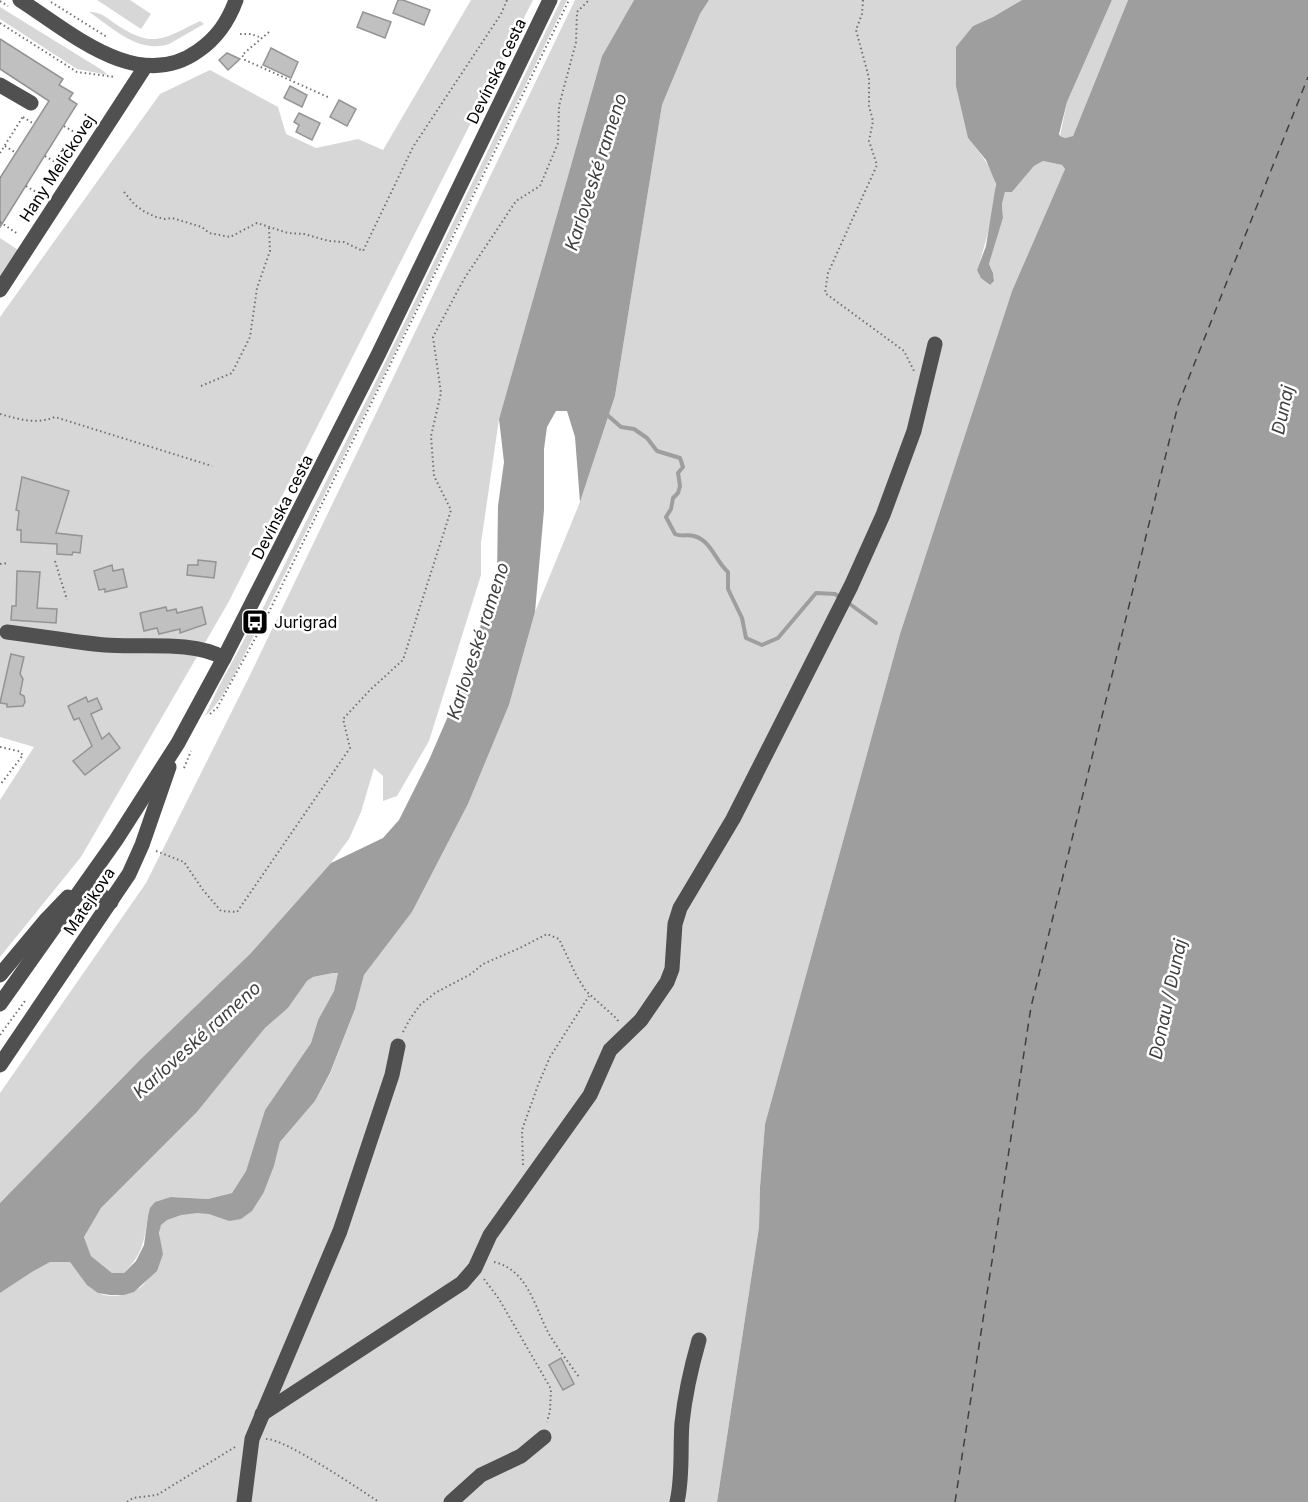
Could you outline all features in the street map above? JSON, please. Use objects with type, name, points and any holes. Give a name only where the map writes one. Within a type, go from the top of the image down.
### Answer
[{"type":"street","points":[[20,0],[96,49],[125,62],[145,67],[172,64],[196,52],[221,30],[236,0]]},
{"type":"street","name":"Devínska cesta","points":[[0,1004],[86,885],[178,742],[224,658],[378,355],[550,0]]},
{"type":"street","name":"Hany Meličkovej","points":[[0,290],[145,67]]},
{"type":"street","points":[[0,85],[27,110]]},
{"type":"street","points":[[262,1413],[462,1283],[477,1263],[490,1235],[590,1095],[610,1050],[641,1020],[667,982],[672,969],[675,924],[680,908],[733,819],[838,613],[883,515],[914,431],[935,344]]},
{"type":"street","points":[[7,632],[105,645],[166,646],[214,653],[224,658]]},
{"type":"street","name":"Matejkova","points":[[0,1065],[129,874],[142,845],[178,742]]},
{"type":"street","points":[[86,885],[107,907]]},
{"type":"street","name":"Matejkova","points":[[0,975],[64,900],[86,885]]},
{"type":"street","points":[[244,1502],[252,1439],[340,1231],[392,1075],[398,1046]]},
{"type":"street","points":[[677,1502],[681,1485],[684,1403],[699,1340]]},
{"type":"street","points":[[451,1502],[481,1475],[521,1456],[544,1437]]},
{"type":"path","points":[[48,0],[114,41]]},
{"type":"path","points":[[124,192],[135,205],[145,212],[156,217],[172,218],[202,227],[209,233],[230,237],[257,223],[288,233],[344,242],[363,251],[413,147],[501,14],[507,0]]},
{"type":"path","points":[[206,718],[217,708],[262,626],[569,0]]},
{"type":"path","points":[[151,849],[184,862],[221,911],[237,912],[350,748],[343,719],[403,660],[451,510],[434,476],[431,436],[441,393],[433,337],[464,279],[516,201],[540,186],[558,143],[559,106],[576,42],[578,12],[589,0]]},
{"type":"path","points":[[863,0],[862,15],[855,30],[869,78],[873,121],[869,141],[877,165],[828,273],[825,293],[904,351],[918,378]]},
{"type":"path","points":[[0,23],[77,72],[115,76]]},
{"type":"path","points":[[269,32],[242,55],[245,60],[330,98]]},
{"type":"path","points":[[240,34],[251,34],[262,38]]},
{"type":"path","points":[[27,110],[34,124]]},
{"type":"path","points":[[0,153],[27,110]]},
{"type":"path","points":[[64,126],[79,135]]},
{"type":"path","points":[[4,146],[16,153]]},
{"type":"path","points":[[45,156],[60,165]]},
{"type":"path","points":[[26,186],[41,195]]},
{"type":"path","points":[[0,222],[31,242]]},
{"type":"path","points":[[201,386],[232,373],[250,337],[257,288],[270,251],[269,228]]},
{"type":"path","points":[[0,414],[18,420],[43,422],[55,417],[212,466]]},
{"type":"path","points":[[56,561],[67,600]]},
{"type":"path","points":[[0,564],[8,563]]},
{"type":"path","points":[[181,774],[195,742]]},
{"type":"path","points":[[0,747],[18,751],[23,755],[0,785]]},
{"type":"path","points":[[398,1046],[410,1019],[420,1005],[435,993],[471,974],[483,964],[522,948],[547,933],[560,939],[576,975],[590,995],[617,1019],[625,1036]]},
{"type":"path","points":[[521,1192],[522,1130],[550,1057],[590,995]]},
{"type":"path","points":[[477,1263],[507,1265],[516,1273],[527,1287],[550,1336],[579,1377]]},
{"type":"path","points":[[477,1263],[550,1389],[550,1411],[544,1437]]},
{"type":"shaded area","points":[[97,0],[130,0],[151,14],[141,29]]},
{"type":"shaded area","points":[[471,0],[533,0],[228,603],[81,857],[0,957],[0,800],[34,747],[0,737],[0,317],[160,94],[210,70],[278,107],[286,134],[316,148],[358,139],[383,150]]},
{"type":"shaded area","points":[[561,0],[567,0],[262,620],[258,618]]},
{"type":"shaded area","points":[[575,0],[634,0],[602,56],[499,419],[481,543],[481,575],[429,741],[397,796],[383,801],[383,776],[374,768],[361,812],[349,839],[331,863],[250,954],[0,1203],[0,1093],[146,883],[250,675]]},
{"type":"shaded area","points":[[709,0],[1022,0],[973,26],[968,138],[984,158],[996,189],[990,226],[977,270],[989,285],[994,281],[989,264],[1003,218],[1002,204],[1005,192],[1012,192],[1034,166],[1043,161],[1062,165],[1065,169],[1012,291],[900,634],[765,1124],[759,1227],[717,1502],[0,1502],[0,1293],[50,1262],[70,1262],[99,1293],[116,1296],[128,1294],[146,1282],[163,1254],[159,1232],[164,1221],[182,1214],[201,1213],[212,1214],[229,1221],[264,1192],[280,1142],[315,1101],[330,1074],[355,1009],[364,975],[412,912],[468,804],[509,705],[535,612],[580,502],[615,396],[662,105],[700,14]]},
{"type":"shaded area","points":[[1112,0],[1128,0],[1073,136],[1065,138],[1060,136],[1067,102]]},
{"type":"shaded area","points":[[0,7],[108,75],[77,69],[0,19]]},
{"type":"shaded area","points":[[89,12],[102,15],[127,31],[148,39],[166,37],[200,21],[204,24],[169,44],[147,45],[126,38]]},
{"type":"shaded area","points":[[0,238],[18,250],[0,277]]},
{"type":"shaded area","points":[[251,627],[257,630],[240,663],[227,688],[205,716],[219,686]]},
{"type":"shaded area","points":[[338,973],[334,991],[318,1020],[311,1043],[265,1110],[246,1171],[232,1193],[208,1199],[171,1197],[148,1216],[142,1247],[135,1260],[124,1273],[112,1273],[91,1256],[84,1237],[101,1208],[197,1112],[265,1028],[288,1008],[307,981],[313,977]]},
{"type":"water","name":"Karloveské rameno","points":[[634,0],[709,0],[700,14],[662,105],[615,396],[580,502],[575,437],[567,411],[556,411],[547,427],[544,449],[544,510],[535,612],[509,705],[468,804],[412,912],[364,975],[355,1009],[330,1073],[315,1101],[280,1142],[264,1192],[252,1211],[241,1219],[229,1221],[209,1214],[197,1213],[167,1220],[161,1225],[159,1233],[163,1254],[157,1271],[134,1292],[124,1295],[98,1293],[87,1285],[70,1262],[50,1262],[0,1293],[0,1203],[140,1060],[250,954],[331,863],[383,838],[399,820],[429,760],[458,693],[497,577],[498,506],[504,462],[499,419],[602,56]],"holes":[[[338,973],[334,991],[318,1020],[311,1043],[265,1110],[246,1171],[232,1193],[208,1199],[171,1197],[155,1202],[150,1208],[144,1245],[136,1261],[124,1273],[112,1273],[91,1256],[84,1237],[101,1208],[197,1112],[265,1028],[288,1008],[307,981],[313,977]]]},
{"type":"water","points":[[1022,0],[1112,0],[1067,102],[1059,134],[1065,138],[1073,136],[1128,0],[1308,0],[1308,1502],[717,1502],[759,1227],[765,1124],[900,634],[1012,291],[1065,169],[1062,165],[1043,161],[1034,166],[1012,192],[1005,192],[1002,204],[1003,218],[989,264],[994,281],[990,285],[981,278],[977,270],[986,246],[996,184],[986,160],[968,138],[956,86],[956,47],[973,26]]},
{"type":"building","points":[[398,0],[430,10],[424,25],[393,13]]},
{"type":"building","points":[[363,12],[391,22],[385,38],[357,27]]},
{"type":"building","points":[[0,39],[63,79],[59,85],[73,93],[69,99],[77,104],[0,227],[0,178],[49,101],[0,69]]},
{"type":"building","points":[[271,48],[298,62],[291,78],[263,65]]},
{"type":"building","points":[[227,53],[240,59],[228,70],[219,60]]},
{"type":"building","points":[[290,86],[307,95],[302,107],[284,98]]},
{"type":"building","points":[[339,100],[356,109],[347,126],[330,117]]},
{"type":"building","points":[[299,113],[320,123],[312,140],[296,132],[299,125],[294,122]]},
{"type":"building","points":[[22,477],[69,491],[56,533],[82,536],[80,553],[57,554],[57,544],[21,542],[21,530],[17,530],[19,511],[16,510]]},
{"type":"building","points":[[198,560],[216,562],[214,578],[187,575],[188,565],[198,565]]},
{"type":"building","points":[[112,565],[113,571],[123,569],[127,587],[105,592],[105,589],[99,590],[94,571]]},
{"type":"building","points":[[17,571],[40,572],[37,608],[57,609],[56,623],[11,620],[12,606],[16,606]]},
{"type":"building","points":[[166,607],[167,611],[176,609],[177,613],[202,607],[206,624],[180,633],[180,629],[159,634],[157,628],[144,631],[140,613]]},
{"type":"building","points":[[11,654],[24,657],[20,674],[23,679],[20,694],[24,696],[23,706],[7,707],[7,704],[0,703]]},
{"type":"building","points":[[86,697],[88,702],[97,698],[102,709],[91,714],[102,739],[109,733],[120,748],[85,775],[73,761],[92,746],[79,718],[74,720],[68,706]]},
{"type":"building","points":[[561,1358],[574,1384],[563,1390],[549,1365]]},
{"type":"waterway","points":[[605,413],[621,427],[634,429],[647,438],[657,451],[680,458],[683,467],[678,473],[680,486],[666,517],[675,534],[694,536],[705,542],[728,572],[728,589],[742,618],[746,638],[762,645],[778,638],[816,593],[835,594],[841,598]]},
{"type":"waterway","points":[[847,602],[876,623]]},
{"type":"ferry route","points":[[955,1502],[1031,1007],[1178,405],[1308,77]]},
{"type":"place","name":"Jurigrad","points":[[255,622]]},
{"type":"water label","name":"Dunaj","points":[[1283,410]]},
{"type":"water label","name":"Donau / Dunaj","points":[[1168,999]]}]
